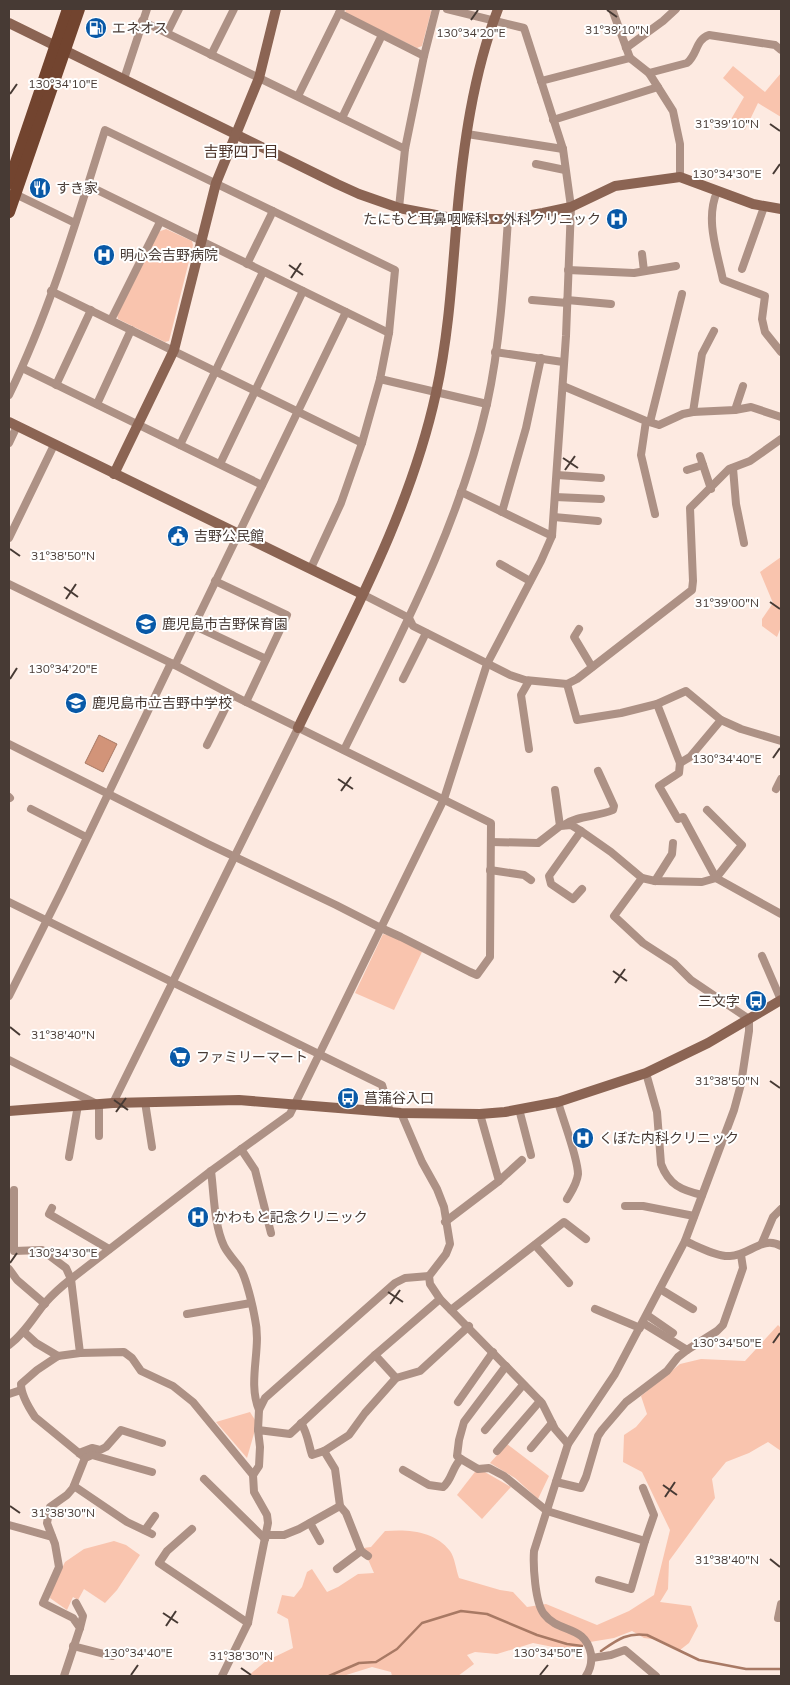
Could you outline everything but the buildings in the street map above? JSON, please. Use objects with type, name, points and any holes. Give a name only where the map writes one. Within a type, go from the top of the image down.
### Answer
[{"type":"main road","points":[[60,48],[68,9]]},
{"type":"main road","points":[[9,212],[11,189],[60,48],[79,9]]},
{"type":"street","points":[[124,79],[147,9]]},
{"type":"street","points":[[167,33],[179,9]]},
{"type":"street","points":[[211,55],[234,9]]},
{"type":"street","points":[[114,474],[174,350],[216,183],[259,78],[276,9]]},
{"type":"street","points":[[399,208],[405,149],[424,56],[436,9]]},
{"type":"street","points":[[9,1345],[24,1332],[44,1304],[71,1279],[211,1171],[290,1114],[444,799],[487,664],[552,536],[563,386],[570,207],[563,149],[524,28],[447,9]]},
{"type":"street","points":[[113,1103],[298,728],[395,524],[414,473],[426,436],[446,343],[467,134],[478,77],[498,9]]},
{"type":"street","points":[[612,9],[630,58],[649,72],[673,111],[680,144],[680,177]]},
{"type":"street","points":[[626,48],[676,9]]},
{"type":"street","points":[[298,96],[340,11],[424,56]]},
{"type":"street","points":[[142,22],[405,149]]},
{"type":"street","points":[[9,23],[358,194],[399,208],[457,219],[508,220],[570,207],[615,186],[680,177],[689,179],[717,192],[781,209]]},
{"type":"street","points":[[342,118],[382,35]]},
{"type":"street","points":[[649,72],[692,59],[696,46],[703,38],[709,35],[775,45],[781,50]]},
{"type":"street","points":[[541,82],[630,58]]},
{"type":"street","points":[[554,120],[658,87]]},
{"type":"street","points":[[9,396],[52,291],[105,130],[395,270],[388,333],[380,379],[362,442],[341,503],[312,568]]},
{"type":"street","points":[[467,134],[563,149]]},
{"type":"street","points":[[536,164],[566,170]]},
{"type":"street","points":[[87,185],[388,333]]},
{"type":"street","points":[[11,189],[75,223]]},
{"type":"street","points":[[717,192],[712,203],[711,221],[723,280],[765,296],[762,319],[765,332],[781,352]]},
{"type":"street","points":[[742,269],[764,206]]},
{"type":"street","points":[[247,264],[273,211]]},
{"type":"street","points":[[344,750],[409,618],[441,546],[461,492],[487,404],[504,287],[508,220]]},
{"type":"street","points":[[111,320],[160,222]]},
{"type":"street","points":[[642,254],[644,271]]},
{"type":"street","points":[[568,270],[634,273],[676,266]]},
{"type":"street","points":[[180,445],[263,272]]},
{"type":"street","points":[[52,291],[362,442]]},
{"type":"street","points":[[220,464],[303,292]]},
{"type":"street","points":[[655,514],[641,455],[682,294]]},
{"type":"street","points":[[532,300],[611,304]]},
{"type":"street","points":[[56,385],[91,310]]},
{"type":"street","points":[[9,996],[346,312]]},
{"type":"street","points":[[97,404],[131,330]]},
{"type":"street","points":[[692,412],[702,354],[714,331]]},
{"type":"street","points":[[495,352],[563,362]]},
{"type":"street","points":[[502,512],[526,428],[541,358]]},
{"type":"street","points":[[22,368],[262,485]]},
{"type":"street","points":[[380,379],[487,404]]},
{"type":"street","points":[[563,386],[659,425],[692,412],[734,410],[751,407],[781,416]]},
{"type":"street","points":[[734,410],[743,386]]},
{"type":"street","points":[[9,443],[13,424],[312,568],[409,618],[412,626],[510,676],[529,681],[567,684],[577,679],[692,590],[690,508],[719,478],[733,468],[750,461],[781,439]]},
{"type":"street","points":[[9,538],[54,445]]},
{"type":"street","points":[[700,456],[710,489]]},
{"type":"street","points":[[686,470],[703,465]]},
{"type":"street","points":[[733,468],[736,504],[744,543]]},
{"type":"street","points":[[557,475],[601,478]]},
{"type":"street","points":[[461,492],[552,536]]},
{"type":"street","points":[[555,497],[602,499]]},
{"type":"street","points":[[554,517],[598,521]]},
{"type":"street","points":[[500,564],[530,582]]},
{"type":"street","points":[[215,581],[287,616],[246,702]]},
{"type":"street","points":[[9,584],[491,824],[490,957],[477,975],[9,744]]},
{"type":"street","points":[[193,625],[266,659]]},
{"type":"street","points":[[578,629],[574,637],[592,667]]},
{"type":"street","points":[[403,679],[426,633]]},
{"type":"street","points":[[529,681],[521,695],[529,749]]},
{"type":"street","points":[[567,684],[577,720],[621,713],[658,704],[686,691],[721,720],[741,729],[781,741]]},
{"type":"street","points":[[207,744],[232,695]]},
{"type":"street","points":[[658,704],[680,763],[679,773],[659,786],[678,819],[683,817],[716,878],[781,914]]},
{"type":"street","points":[[680,763],[690,757],[721,720]]},
{"type":"street","points":[[491,842],[538,842],[570,820],[613,810],[614,806],[598,771]]},
{"type":"street","points":[[776,789],[781,779]]},
{"type":"street","points":[[555,790],[562,826]]},
{"type":"street","points":[[32,809],[86,837]]},
{"type":"street","points":[[562,826],[571,825],[581,831],[611,852],[642,878],[655,881],[702,882],[716,878],[742,845],[707,810]]},
{"type":"street","points":[[581,831],[549,876],[551,884],[573,898],[582,889]]},
{"type":"street","points":[[655,881],[672,854],[673,843]]},
{"type":"street","points":[[490,870],[524,876],[531,880]]},
{"type":"street","points":[[642,878],[614,916],[643,943],[674,963],[691,980],[749,1019]]},
{"type":"street","points":[[9,902],[240,1014],[382,1086],[390,1112]]},
{"type":"street","points":[[9,1111],[113,1103],[239,1100],[401,1113],[480,1114],[558,1102],[646,1073],[708,1043],[781,1000],[762,956]]},
{"type":"street","points":[[586,1676],[592,1658],[589,1645],[574,1630],[556,1624],[542,1612],[533,1561],[534,1551],[568,1444],[615,1374],[685,1241],[734,1110],[741,1084],[749,1019]]},
{"type":"street","points":[[9,1060],[98,1104]]},
{"type":"street","points":[[646,1073],[657,1112],[664,1172],[684,1191],[702,1195]]},
{"type":"street","points":[[145,1102],[152,1148]]},
{"type":"street","points":[[558,1102],[577,1169],[576,1184],[567,1199]]},
{"type":"street","points":[[98,1104],[99,1136]]},
{"type":"street","points":[[69,1157],[78,1105]]},
{"type":"street","points":[[519,1109],[531,1155]]},
{"type":"street","points":[[401,1113],[444,1208],[450,1244],[446,1254],[429,1276],[430,1284],[440,1299],[469,1326],[540,1401],[552,1424],[568,1444]]},
{"type":"street","points":[[480,1114],[500,1181]]},
{"type":"street","points":[[241,1149],[255,1170],[271,1233]]},
{"type":"street","points":[[445,1222],[500,1181],[522,1160]]},
{"type":"street","points":[[211,1171],[219,1232],[224,1248],[243,1274],[256,1320],[257,1345],[254,1377],[256,1402],[259,1410],[258,1430],[260,1448],[259,1466],[253,1475]]},
{"type":"street","points":[[14,1190],[14,1251],[42,1250],[66,1268],[71,1279],[80,1354]]},
{"type":"street","points":[[625,1206],[644,1206],[694,1216]]},
{"type":"street","points":[[52,1208],[49,1214],[109,1249]]},
{"type":"street","points":[[762,1243],[773,1217],[781,1209]]},
{"type":"street","points":[[451,1310],[564,1222],[586,1238]]},
{"type":"street","points":[[685,1241],[728,1257],[741,1255],[762,1243],[776,1243],[781,1246]]},
{"type":"street","points":[[535,1245],[569,1283]]},
{"type":"street","points":[[556,1482],[581,1488],[598,1436],[626,1402],[667,1371],[678,1357],[723,1325],[727,1319],[743,1268],[741,1255]]},
{"type":"street","points":[[9,1269],[17,1280],[44,1304]]},
{"type":"street","points":[[259,1410],[265,1398],[395,1283],[405,1278],[429,1276]]},
{"type":"street","points":[[660,1289],[693,1309]]},
{"type":"street","points":[[258,1430],[290,1434],[375,1355],[440,1299]]},
{"type":"street","points":[[187,1314],[251,1303]]},
{"type":"street","points":[[595,1309],[642,1325],[687,1350]]},
{"type":"street","points":[[647,1315],[673,1333]]},
{"type":"street","points":[[301,1423],[307,1433],[312,1455],[324,1451],[349,1435],[396,1378],[420,1371],[469,1326]]},
{"type":"street","points":[[24,1332],[36,1343],[58,1356]]},
{"type":"street","points":[[152,1472],[92,1455],[82,1455],[35,1417],[21,1390],[21,1384],[26,1378],[58,1356],[124,1352],[132,1358],[141,1371],[173,1386],[193,1402],[253,1475],[254,1492],[268,1523],[248,1623],[222,1676]]},
{"type":"street","points":[[458,1402],[493,1352]]},
{"type":"street","points":[[375,1355],[396,1378]]},
{"type":"street","points":[[506,1366],[464,1422],[457,1456],[478,1470],[490,1468],[504,1476],[547,1512],[645,1542]]},
{"type":"street","points":[[486,1430],[523,1385]]},
{"type":"street","points":[[9,1394],[21,1390]]},
{"type":"street","points":[[497,1452],[540,1401]]},
{"type":"street","points":[[531,1448],[552,1424]]},
{"type":"street","points":[[80,1628],[72,1618],[43,1604],[60,1566],[47,1523],[50,1507],[67,1495],[74,1486],[82,1455],[92,1448],[100,1450],[106,1447],[121,1430],[162,1443]]},
{"type":"street","points":[[324,1451],[335,1469],[340,1506],[346,1513],[361,1551],[368,1556]]},
{"type":"street","points":[[403,1470],[428,1485],[443,1487],[447,1484],[456,1464],[461,1459]]},
{"type":"street","points":[[204,1479],[265,1537],[284,1535],[340,1506]]},
{"type":"street","points":[[74,1486],[127,1522],[148,1532],[155,1516]]},
{"type":"street","points":[[599,1580],[631,1589],[654,1515],[643,1488]]},
{"type":"street","points":[[310,1523],[320,1542]]},
{"type":"street","points":[[9,1525],[52,1537]]},
{"type":"street","points":[[192,1529],[167,1551],[159,1563],[248,1623]]},
{"type":"street","points":[[337,1569],[361,1551]]},
{"type":"street","points":[[64,1676],[83,1616],[76,1603]]},
{"type":"street","points":[[781,1604],[778,1618],[781,1618]]},
{"type":"street","points":[[73,1646],[112,1656]]},
{"type":"street","points":[[592,1658],[611,1655],[625,1650],[656,1676]]},
{"type":"shaded area","points":[[345,9],[430,9],[431,12],[422,46],[417,48],[346,13]]},
{"type":"shaded area","points":[[733,66],[765,92],[781,73],[781,117],[758,103],[745,130],[730,121],[744,97],[723,78]]},
{"type":"shaded area","points":[[166,229],[192,241],[193,245],[169,341],[165,342],[118,319],[117,315],[158,232]]},
{"type":"shaded area","points":[[781,557],[781,627],[777,637],[762,626],[762,619],[773,603],[760,572]]},
{"type":"shaded area","points":[[99,735],[117,744],[103,772],[85,763]]},
{"type":"shaded area","points":[[383,934],[399,938],[422,952],[394,1010],[355,993]]},
{"type":"shaded area","points":[[778,1325],[781,1328],[781,1451],[768,1442],[749,1453],[726,1462],[712,1479],[715,1498],[669,1561],[668,1589],[660,1602],[691,1606],[698,1626],[689,1643],[680,1650],[660,1640],[644,1638],[632,1631],[614,1638],[590,1642],[573,1651],[533,1643],[497,1654],[475,1652],[467,1655],[474,1664],[458,1676],[392,1676],[391,1672],[372,1667],[343,1676],[248,1676],[266,1661],[293,1648],[288,1619],[277,1613],[282,1595],[294,1597],[302,1587],[307,1572],[312,1569],[327,1592],[358,1574],[374,1573],[363,1548],[371,1547],[385,1531],[403,1530],[429,1535],[444,1544],[450,1551],[459,1578],[513,1592],[527,1607],[546,1604],[597,1625],[629,1611],[654,1595],[670,1530],[642,1472],[623,1462],[624,1435],[636,1427],[647,1414],[641,1396],[680,1364],[701,1359],[745,1361]]},
{"type":"shaded area","points":[[250,1412],[257,1423],[247,1458],[216,1422]]},
{"type":"shaded area","points":[[507,1444],[549,1476],[538,1499],[515,1478],[490,1463]]},
{"type":"shaded area","points":[[478,1468],[511,1487],[482,1519],[457,1495]]},
{"type":"shaded area","points":[[114,1541],[126,1545],[140,1555],[117,1590],[105,1603],[84,1589],[78,1600],[73,1597],[67,1610],[50,1598],[51,1591],[65,1562],[84,1549]]},
{"type":"waterway","points":[[329,1676],[359,1663],[376,1662],[397,1649],[422,1623],[461,1611],[487,1614],[537,1635],[567,1644],[582,1646]]},
{"type":"waterway","points":[[601,1651],[617,1640],[640,1634],[647,1635],[699,1660],[746,1669],[781,1669]]},
{"type":"place","name":"エネオス","points":[[96,28]]},
{"type":"place","name":"すき家","points":[[40,188]]},
{"type":"place","name":"たにもと耳鼻咽喉科・外科クリニック","points":[[617,219]]},
{"type":"place","name":"明心会吉野病院","points":[[104,255]]},
{"type":"place","name":"吉野公民館","points":[[178,536]]},
{"type":"place","name":"鹿児島市吉野保育園","points":[[146,624]]},
{"type":"place","name":"鹿児島市立吉野中学校","points":[[76,703]]},
{"type":"place","name":"三文字","points":[[756,1001]]},
{"type":"place","name":"ファミリーマート","points":[[180,1057]]},
{"type":"place","name":"菖蒲谷入口","points":[[348,1098]]},
{"type":"place","name":"くぼた内科クリニック","points":[[583,1138]]},
{"type":"place","name":"かわもと記念クリニック","points":[[198,1217]]},
{"type":"district","name":"吉野四丁目","points":[[241,152]]}]
